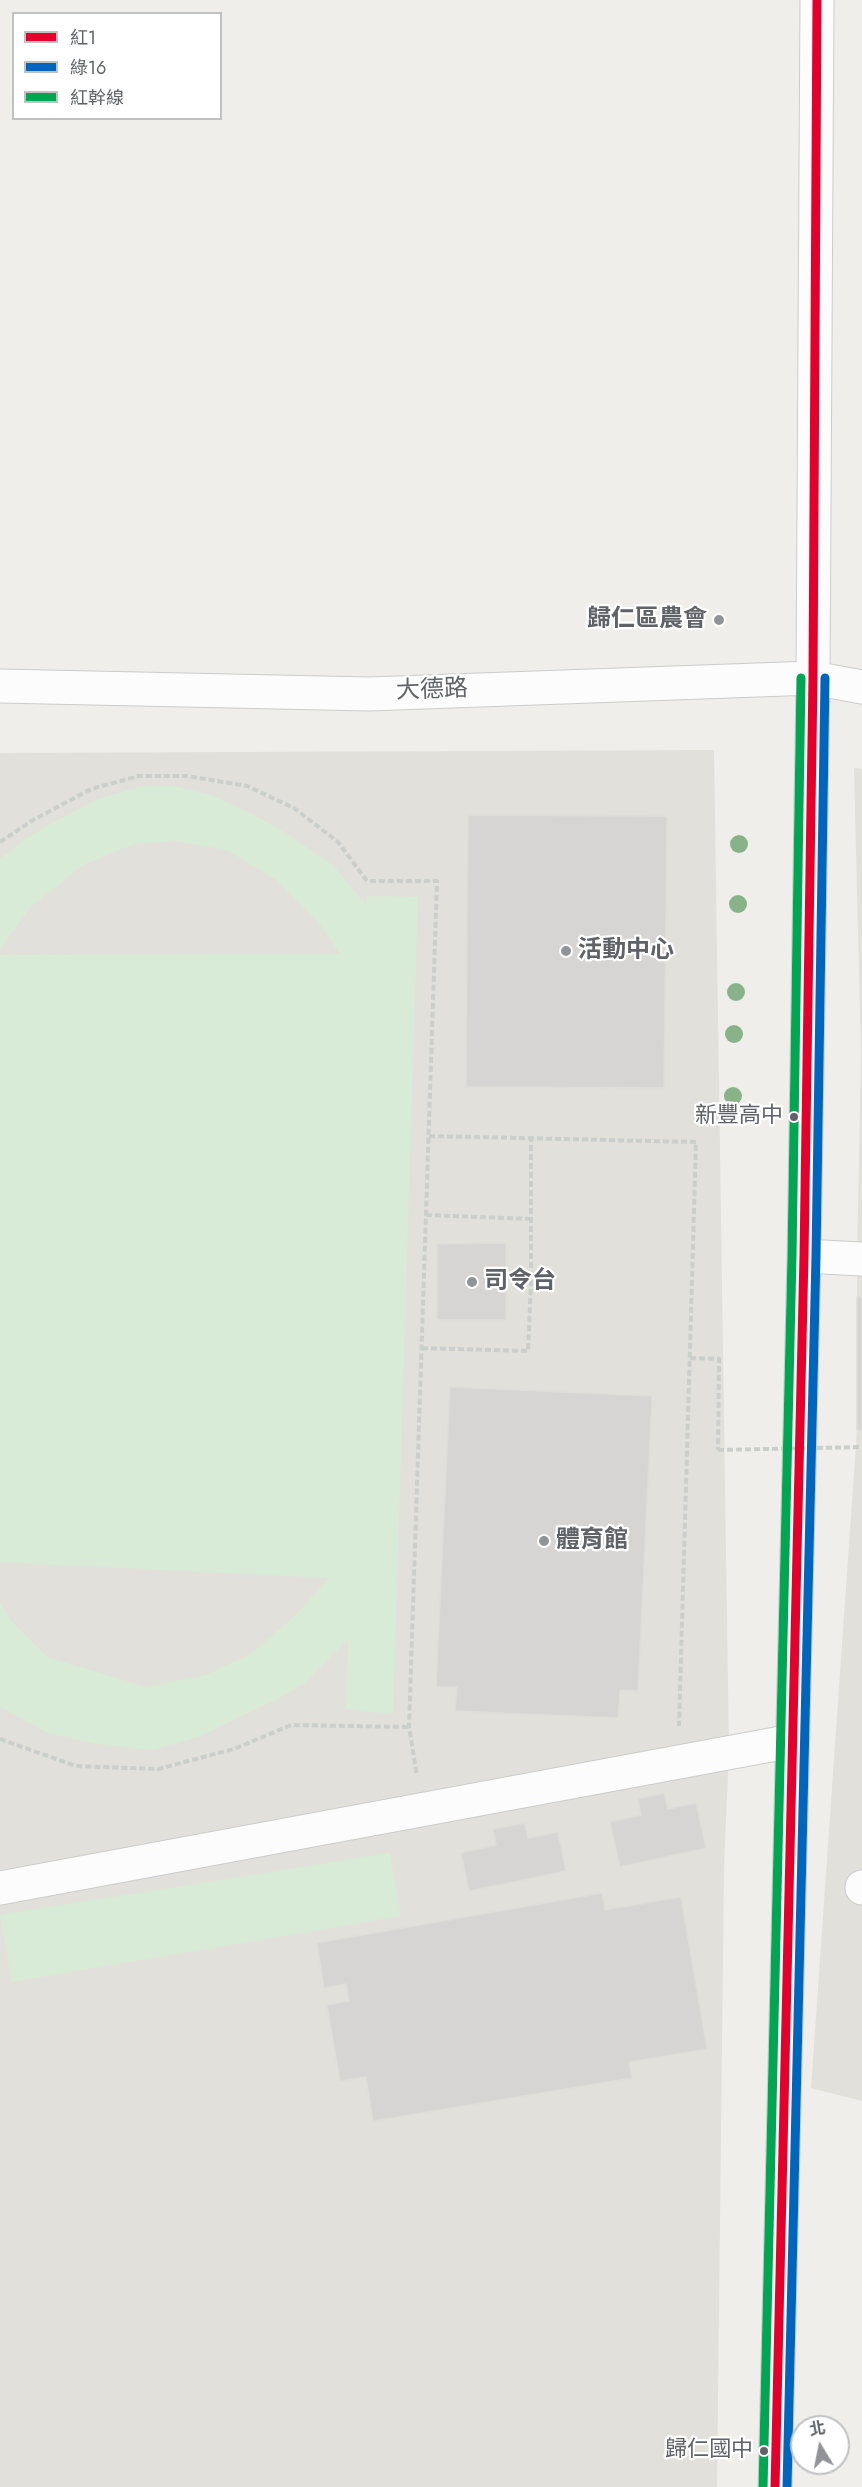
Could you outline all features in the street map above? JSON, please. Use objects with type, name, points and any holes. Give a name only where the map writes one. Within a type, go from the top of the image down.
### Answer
[{"type":"street","points":[[775,2487],[804,1256],[813,678],[817,0]]},
{"type":"street","name":"大德路","points":[[0,687],[369,694],[813,678],[862,687]]},
{"type":"street","points":[[804,1256],[862,1259]]},
{"type":"street","points":[[0,1888],[792,1741]]},
{"type":"path","points":[[0,842],[33,820],[91,789],[139,776],[187,776],[247,786],[294,808],[338,842],[367,881],[437,882],[409,1727],[423,1809]]},
{"type":"path","points":[[429,1136],[696,1142],[677,1762]]},
{"type":"path","points":[[422,1348],[528,1351],[532,1220],[531,1138]]},
{"type":"path","points":[[426,1215],[532,1220]]},
{"type":"path","points":[[690,1358],[719,1359],[718,1450],[862,1447]]},
{"type":"path","points":[[0,1738],[76,1766],[158,1769],[234,1749],[291,1725],[409,1727]]},
{"type":"shaded area","name":"新豐高中","points":[[714,750],[729,1752],[724,1867],[717,2487],[0,2487],[0,753]]},
{"type":"shaded area","points":[[854,768],[862,769],[862,2101],[811,2088],[857,1430],[857,1259],[861,1053]]},
{"type":"green space","points":[[142,786],[175,786],[211,795],[254,815],[286,833],[333,865],[366,905],[367,896],[418,897],[393,1714],[346,1709],[348,1639],[304,1684],[283,1696],[201,1736],[153,1750],[96,1744],[48,1733],[0,1707],[0,1603],[12,1622],[47,1657],[146,1687],[206,1675],[252,1653],[293,1617],[329,1578],[0,1562],[0,955],[340,954],[319,923],[276,880],[226,850],[175,841],[134,844],[83,865],[31,907],[0,950],[0,859],[19,843],[50,824],[98,799]]},
{"type":"green space","points":[[390,1853],[401,1916],[12,1982],[0,1915]]},
{"type":"building","name":"活動中心","points":[[468,815],[667,816],[664,1088],[466,1087]]},
{"type":"building","name":"司令台","points":[[506,1243],[506,1320],[437,1320],[437,1244]]},
{"type":"building","points":[[857,1297],[862,1297],[862,1430],[857,1430]]},
{"type":"building","name":"體育館","points":[[450,1387],[652,1396],[638,1691],[620,1690],[618,1718],[455,1711],[457,1687],[436,1687]]},
{"type":"building","points":[[664,1793],[668,1809],[696,1803],[706,1848],[620,1867],[610,1822],[641,1815],[638,1799]]},
{"type":"building","points":[[525,1823],[528,1838],[558,1832],[566,1871],[469,1891],[461,1853],[496,1845],[493,1829]]},
{"type":"building","points":[[602,1893],[605,1910],[681,1897],[707,2049],[629,2062],[632,2078],[373,2121],[366,2077],[340,2081],[327,2005],[349,2001],[346,1984],[324,1988],[317,1943]]},
{"type":"transit line","name":"紅1","points":[[775,2487],[804,1256],[813,678],[817,0]]},
{"type":"transit line","name":"紅幹線","points":[[763,2487],[792,1256],[801,678]]},
{"type":"transit line","name":"綠16","points":[[787,2487],[816,1256],[825,678]]},
{"type":"place","name":"歸仁區農會","points":[[719,620]]},
{"type":"place","name":"活動中心","points":[[566,951]]},
{"type":"place","name":"新豐高中","points":[[794,1117]]},
{"type":"place","name":"司令台","points":[[472,1282]]},
{"type":"place","name":"體育館","points":[[544,1541]]},
{"type":"place","name":"歸仁國中","points":[[764,2451]]}]
